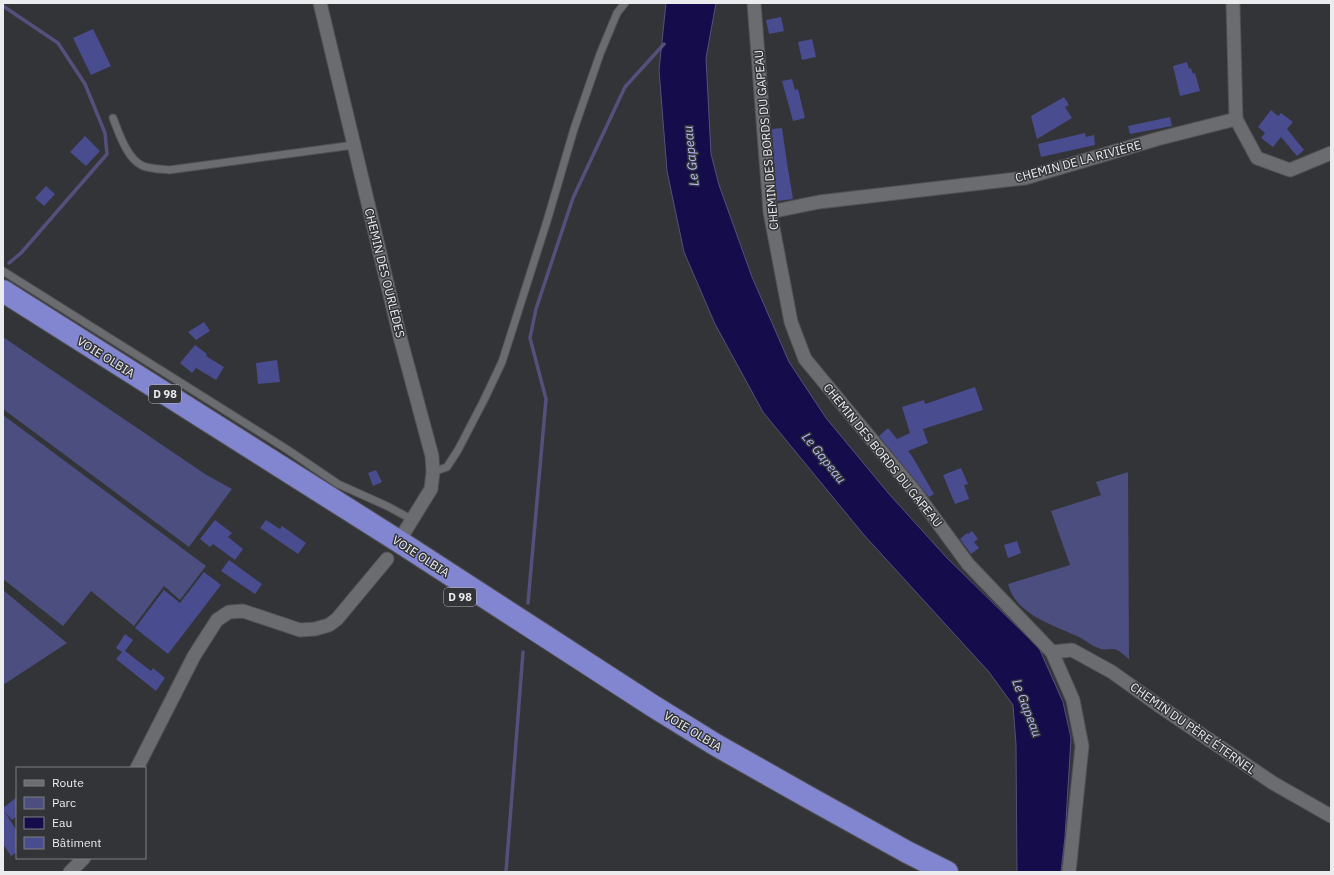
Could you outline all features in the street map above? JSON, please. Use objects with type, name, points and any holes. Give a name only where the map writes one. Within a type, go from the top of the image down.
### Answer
[{"type":"highway","name":"VOIE OLBIA","points":[[3,291],[403,544],[659,710],[716,745],[854,823],[947,872]]},
{"type":"highway","name":"VOIE OLBIA","points":[[3,303],[518,634],[643,711],[752,776],[928,872]]},
{"type":"street","name":"CHEMIN DES OURLÈDES","points":[[320,3],[400,338],[432,456],[433,472],[431,488],[402,536]]},
{"type":"street","name":"CHEMIN DES BORDS DU GAPEAU","points":[[754,3],[770,212],[791,322],[805,358],[916,493],[968,564],[1052,652],[1073,700],[1082,746],[1069,872]]},
{"type":"street","points":[[1233,3],[1236,119],[1257,158],[1290,170],[1331,153]]},
{"type":"street","name":"CHEMIN DE LA RIVIÈRE","points":[[770,212],[819,202],[1025,178],[1157,139],[1236,119]]},
{"type":"street","points":[[138,767],[194,656],[217,620],[229,612],[243,611],[300,630],[315,629],[328,625],[337,619],[387,558]]},
{"type":"street","name":"CHEMIN DU PÈRE ÉTERNEL","points":[[1052,652],[1072,650],[1112,672],[1273,783],[1331,816]]},
{"type":"street","points":[[70,872],[83,859]]},
{"type":"lane","points":[[433,472],[447,467],[458,450],[502,362],[574,129],[617,13],[625,3]]},
{"type":"lane","points":[[113,118],[122,141],[131,155],[143,166],[156,169],[169,170],[354,145]]},
{"type":"lane","points":[[3,271],[282,446],[338,484],[387,506],[413,520]]},
{"type":"green space","points":[[3,337],[205,474],[232,489],[189,547],[3,409]]},
{"type":"green space","points":[[3,415],[206,566],[180,600],[164,586],[134,626],[91,591],[63,626],[3,579]]},
{"type":"green space","points":[[1128,472],[1129,659],[1114,649],[1098,648],[1079,637],[1037,618],[1019,604],[1012,595],[1008,584],[1070,565],[1051,511],[1101,495],[1096,482]]},
{"type":"green space","points":[[3,590],[67,643],[3,685]]},
{"type":"water","name":"Le Gapeau","points":[[666,3],[716,3],[706,58],[711,154],[719,185],[752,277],[789,362],[826,418],[889,494],[947,558],[1039,648],[1063,702],[1071,738],[1065,837],[1061,872],[1017,872],[1016,744],[1013,705],[989,672],[864,535],[763,412],[715,324],[684,252],[667,171],[659,70]]},
{"type":"building","points":[[781,17],[784,31],[769,34],[766,20]]},
{"type":"building","points":[[93,29],[111,66],[91,75],[73,38]]},
{"type":"building","points":[[812,39],[816,57],[802,60],[798,42]]},
{"type":"building","points":[[1187,62],[1189,69],[1191,68],[1193,74],[1195,73],[1200,91],[1180,96],[1173,66]]},
{"type":"building","points":[[792,79],[795,90],[798,89],[805,118],[793,121],[782,81]]},
{"type":"building","points":[[1064,97],[1069,105],[1065,107],[1072,118],[1037,139],[1031,116]]},
{"type":"building","points":[[1271,110],[1278,116],[1281,113],[1293,122],[1287,129],[1304,150],[1297,156],[1281,137],[1273,147],[1261,138],[1265,133],[1258,127]]},
{"type":"building","points":[[1170,117],[1172,126],[1130,134],[1128,126]]},
{"type":"building","points":[[782,128],[793,199],[777,201],[772,129]]},
{"type":"building","points":[[1085,133],[1086,137],[1094,135],[1095,145],[1041,157],[1038,144]]},
{"type":"building","points":[[85,136],[100,151],[86,166],[70,152]]},
{"type":"building","points":[[46,186],[55,194],[44,206],[35,198]]},
{"type":"building","points":[[204,322],[210,331],[196,340],[188,332]]},
{"type":"building","points":[[195,345],[207,354],[206,356],[224,367],[216,380],[196,368],[192,373],[180,363]]},
{"type":"building","points":[[277,360],[280,382],[258,384],[256,363]]},
{"type":"building","points":[[975,387],[983,410],[923,429],[928,443],[908,451],[934,494],[929,497],[879,436],[888,428],[897,439],[910,433],[902,407],[924,400],[925,404]]},
{"type":"building","points":[[961,468],[968,484],[964,485],[969,499],[955,504],[943,475]]},
{"type":"building","points":[[376,470],[382,482],[373,486],[368,473]]},
{"type":"building","points":[[215,520],[232,533],[228,537],[243,549],[235,560],[213,544],[210,547],[200,539]]},
{"type":"building","points":[[266,520],[280,529],[282,526],[306,543],[298,554],[260,528]]},
{"type":"building","points":[[972,531],[978,539],[974,542],[979,548],[971,554],[960,539]]},
{"type":"building","points":[[1017,541],[1021,553],[1008,558],[1004,545]]},
{"type":"building","points":[[229,560],[262,584],[255,594],[221,571]]},
{"type":"building","points":[[204,572],[221,585],[168,654],[135,628],[164,590],[180,603]]},
{"type":"building","points":[[125,634],[133,640],[125,651],[151,671],[153,668],[165,678],[156,691],[116,659],[122,652],[116,648]]},
{"type":"building","points":[[16,798],[16,817],[12,820],[4,811],[16,829],[16,853],[11,856],[3,844],[3,808]]},
{"type":"waterway","points":[[3,6],[58,43],[85,84],[105,133],[107,154],[21,253],[9,263]]},
{"type":"waterway","points":[[528,603],[546,399],[530,338],[536,309],[573,198],[625,87],[664,44]]},
{"type":"waterway","points":[[506,872],[523,652]]}]
